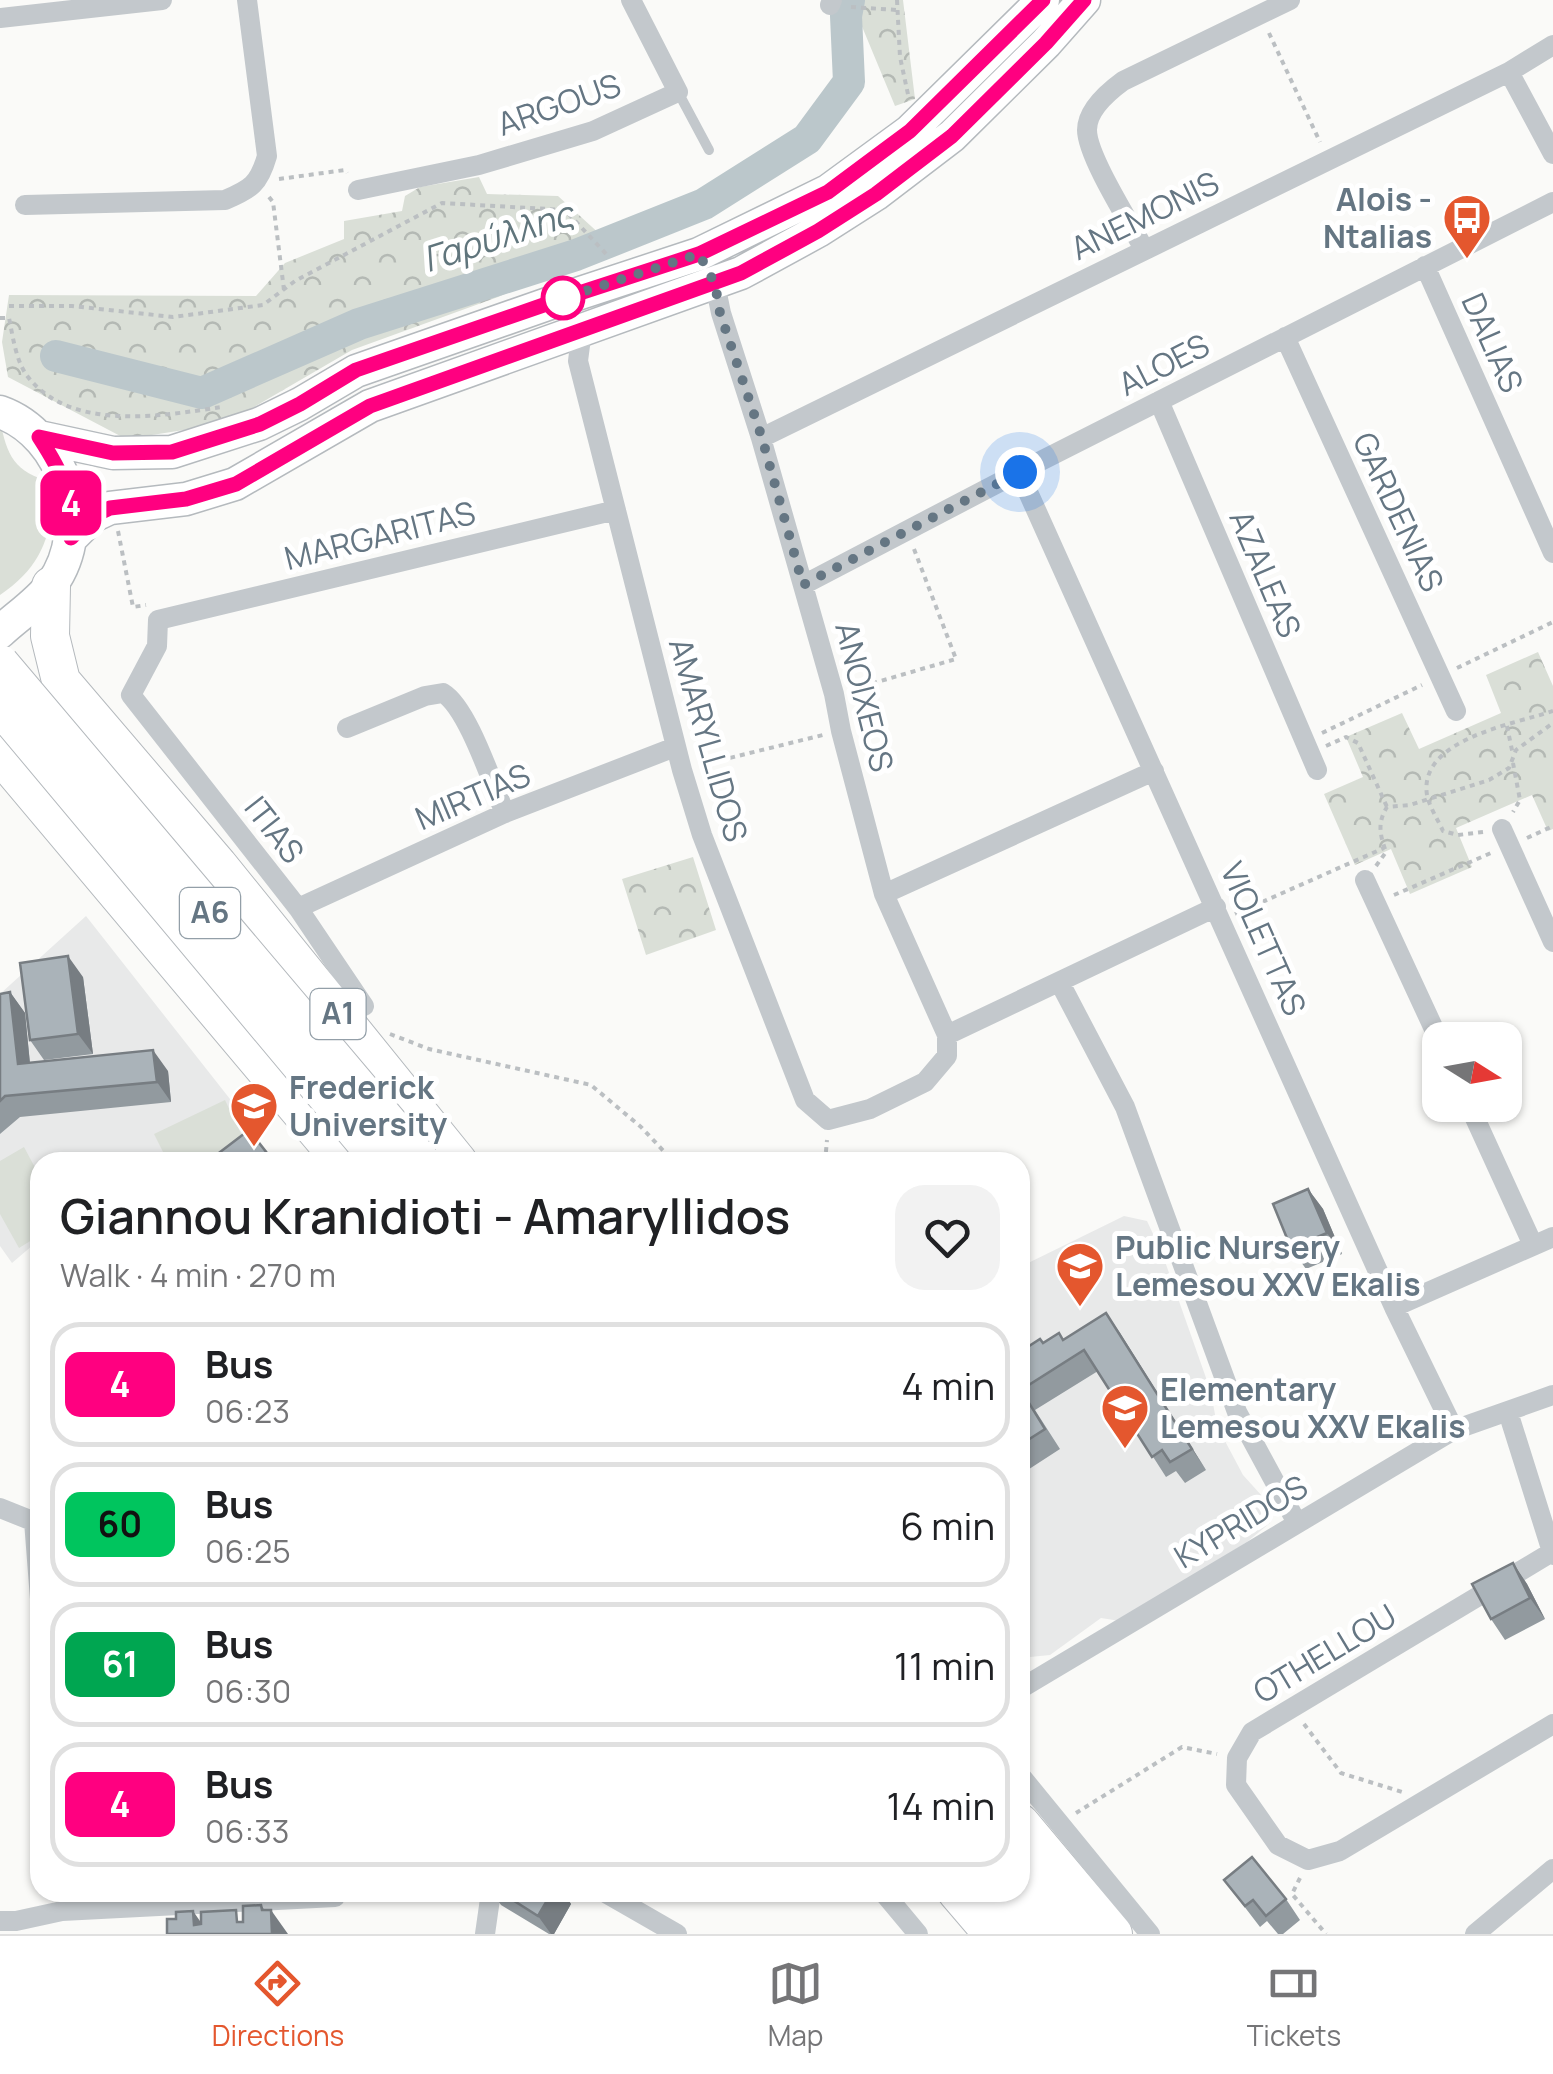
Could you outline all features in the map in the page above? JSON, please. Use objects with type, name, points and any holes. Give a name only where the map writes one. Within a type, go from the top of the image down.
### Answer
[{"type":"highway","name":"A1","points":[[51,586],[50,636],[61,680],[218,864],[450,1152]]},
{"type":"highway","name":"A6","points":[[0,664],[412,1152]]},
{"type":"highway","name":"A6","points":[[0,705],[374,1152]]},
{"type":"highway","points":[[0,754],[335,1152]]},
{"type":"highway","points":[[1030,1836],[1113,1934]]},
{"type":"highway","points":[[1030,1886],[1070,1934]]},
{"type":"highway","points":[[966,1902],[993,1934]]},
{"type":"highway","points":[[1002,1902],[1029,1934]]},
{"type":"main road","points":[[39,437],[113,453],[172,452],[260,424],[356,370],[699,254],[828,192],[910,131],[1042,0]]},
{"type":"main road","points":[[71,538],[93,516],[110,508],[186,499],[236,484],[370,406],[570,342],[741,273],[876,194],[952,136],[1084,0]]},
{"type":"main road","points":[[0,412],[17,418],[39,437],[58,466],[70,500],[71,538],[51,586],[0,632]]},
{"type":"street","points":[[0,18],[162,0]]},
{"type":"street","points":[[25,205],[225,200],[248,190],[261,177],[267,156],[247,0]]},
{"type":"street","name":"ARGOUS","points":[[358,190],[479,165],[593,130],[678,92],[631,0]]},
{"type":"street","points":[[1144,250],[1090,150],[1086,126],[1103,96],[1123,81],[1290,0]]},
{"type":"street","name":"ANEMONIS","points":[[762,438],[1509,72],[1553,45]]},
{"type":"street","points":[[1509,72],[1553,154]]},
{"type":"street","name":"ALOES","points":[[803,585],[1553,202]]},
{"type":"street","name":"ANOIXEOS","points":[[699,254],[715,284],[720,313],[762,438],[834,694],[884,894],[948,1035]]},
{"type":"street","name":"DALIAS","points":[[1425,266],[1553,554]]},
{"type":"street","name":"GARDENIAS","points":[[1285,337],[1456,712]]},
{"type":"street","name":"AMARYLLIDOS","points":[[570,342],[675,748],[702,836],[806,1100],[828,1120]]},
{"type":"street","name":"AZALEAS","points":[[1159,401],[1313,761]]},
{"type":"street","name":"VIOLETTAS","points":[[1020,472],[1394,1307],[1454,1430]]},
{"type":"street","name":"MARGARITAS","points":[[165,619],[616,510]]},
{"type":"street","name":"ITIAS","points":[[165,619],[131,695],[298,908],[364,1006]]},
{"type":"street","points":[[347,728],[425,696],[443,693],[454,699],[466,721],[505,814]]},
{"type":"street","name":"MIRTIAS","points":[[298,908],[505,814],[675,748]]},
{"type":"street","points":[[884,894],[1154,771]]},
{"type":"street","points":[[1505,837],[1553,942]]},
{"type":"street","points":[[1365,880],[1431,1022]]},
{"type":"street","points":[[828,1120],[870,1109],[924,1082],[947,1056],[948,1035],[1218,913]]},
{"type":"street","points":[[1060,983],[1126,1106],[1236,1412],[1297,1524]]},
{"type":"street","points":[[1394,1307],[1543,1241],[1478,1122]]},
{"type":"street","name":"KYPRIDOS","points":[[1030,1683],[1454,1430],[1553,1394]]},
{"type":"street","points":[[1508,1412],[1553,1554]]},
{"type":"street","points":[[0,1508],[30,1519]]},
{"type":"street","name":"OTHELLOU","points":[[1237,1758],[1252,1732],[1553,1554]]},
{"type":"street","points":[[1237,1758],[1236,1785],[1278,1845],[1308,1860],[1340,1851],[1553,1724]]},
{"type":"street","points":[[1030,1787],[1150,1934]]},
{"type":"street","points":[[1475,1934],[1553,1869]]},
{"type":"street","points":[[10,1925],[62,1902]]},
{"type":"street","points":[[484,1934],[489,1902]]},
{"type":"street","points":[[622,1902],[678,1934]]},
{"type":"street","points":[[891,1902],[918,1934]]},
{"type":"lane","points":[[678,92],[708,150]]},
{"type":"path","points":[[898,0],[900,57],[910,107]]},
{"type":"path","points":[[832,3],[896,10]]},
{"type":"path","points":[[1260,14],[1329,160]]},
{"type":"path","points":[[280,179],[345,170]]},
{"type":"path","points":[[256,182],[273,202],[284,290]]},
{"type":"path","points":[[9,306],[72,306],[173,316],[263,306],[296,281],[442,203],[565,210],[610,259]]},
{"type":"path","points":[[0,318],[9,318],[14,346],[27,377],[54,400],[85,412],[110,416],[220,407]]},
{"type":"path","points":[[116,522],[134,607],[170,602],[165,619]]},
{"type":"path","points":[[834,694],[956,659],[906,531]]},
{"type":"path","points":[[1505,837],[1442,831],[1427,793],[1431,767],[1461,740],[1553,711]]},
{"type":"path","points":[[1540,715],[1546,722],[1553,722]]},
{"type":"path","points":[[1512,756],[1553,722]]},
{"type":"path","points":[[1505,837],[1520,800],[1506,726]]},
{"type":"path","points":[[682,770],[841,731]]},
{"type":"path","points":[[1313,761],[1346,737],[1358,743],[1387,807]]},
{"type":"path","points":[[1365,880],[1386,852],[1380,832],[1387,807],[1410,805],[1490,780],[1513,763]]},
{"type":"path","points":[[1376,904],[1505,837],[1553,826]]},
{"type":"path","points":[[1218,913],[1384,848]]},
{"type":"path","points":[[364,1006],[389,1034],[429,1050],[591,1085],[665,1152]]},
{"type":"path","points":[[826,1152],[828,1120]]},
{"type":"path","points":[[1292,1708],[1341,1772],[1427,1799]]},
{"type":"path","points":[[1060,1824],[1182,1747],[1237,1758]]},
{"type":"path","points":[[1308,1860],[1292,1894],[1326,1934]]},
{"type":"shaded area","points":[[86,916],[252,1127],[222,1152],[30,1152],[30,1248],[12,1263],[0,1246],[0,994]]},
{"type":"shaded area","name":"Elementary Lemesou XXV Ekalis","points":[[1124,1216],[1147,1221],[1211,1392],[1217,1426],[1243,1475],[1262,1496],[1270,1523],[1247,1542],[1120,1621],[1101,1618],[1050,1655],[1030,1657],[1030,1262]]},
{"type":"green space","points":[[851,0],[903,0],[915,99],[895,106]]},
{"type":"green space","points":[[479,177],[487,194],[558,196],[614,247],[498,297],[352,350],[237,417],[184,430],[126,439],[8,377],[2,342],[9,295],[256,296],[285,263],[344,239],[344,221],[402,211],[405,196],[420,187]]},
{"type":"green space","points":[[0,420],[14,461],[29,473],[52,482],[52,500],[48,532],[36,560],[0,595]]},
{"type":"green space","points":[[1538,652],[1553,686],[1553,829],[1548,831],[1532,795],[1456,828],[1472,867],[1410,894],[1391,849],[1355,865],[1324,794],[1363,777],[1346,737],[1402,713],[1419,749],[1501,713],[1486,675]]},
{"type":"green space","points":[[693,857],[716,930],[646,955],[622,879]]},
{"type":"green space","points":[[225,1100],[245,1142],[224,1152],[163,1152],[154,1134]]},
{"type":"green space","points":[[24,1147],[30,1158],[30,1241],[19,1248],[0,1214],[0,1161]]},
{"type":"building","points":[[68,956],[78,1034],[30,1040],[20,963]]},
{"type":"building","points":[[10,992],[18,1064],[153,1050],[157,1082],[5,1096],[0,1101],[0,994]]},
{"type":"building","points":[[249,1130],[266,1152],[220,1152]]},
{"type":"building","points":[[1308,1189],[1327,1233],[1291,1248],[1273,1204]]},
{"type":"building","points":[[1106,1313],[1192,1449],[1170,1462],[1162,1450],[1152,1457],[1084,1350],[1030,1384],[1030,1346],[1059,1333],[1063,1340]]},
{"type":"building","points":[[1030,1405],[1045,1429],[1030,1439]]},
{"type":"building","points":[[1513,1563],[1530,1598],[1491,1619],[1472,1584]]},
{"type":"building","points":[[1252,1857],[1286,1899],[1266,1916],[1253,1900],[1245,1906],[1224,1880]]},
{"type":"building","points":[[516,1902],[546,1902],[538,1916]]},
{"type":"building","points":[[261,1905],[262,1910],[271,1910],[272,1934],[167,1934],[167,1919],[176,1919],[176,1912],[193,1911],[194,1925],[201,1924],[201,1912],[236,1910],[237,1922],[243,1922],[243,1906]]},
{"type":"waterway","name":"Γαρύλλης","points":[[56,356],[202,393],[359,324],[576,255],[704,204],[807,139],[849,82],[849,0]]},
{"type":"bus line","name":"4","points":[[1043,0],[910,131],[828,192],[699,254],[356,370],[260,424],[172,452],[113,453],[39,437],[58,466],[70,500],[71,538],[93,516],[110,508],[186,499],[236,484],[370,406],[741,273],[876,194],[952,136],[1084,0]]},
{"type":"place","name":"Alois - Ntalias","points":[[1467,260]]},
{"type":"place","name":"Frederick University","points":[[254,1148]]},
{"type":"place","name":"Public Nursery Lemesou XXV Ekalis","points":[[1080,1308]]},
{"type":"place","name":"Elementary Lemesou XXV Ekalis","points":[[1125,1450]]},
{"type":"route","points":[[563,298],[558,300],[699,254],[715,284],[720,313],[762,438],[803,585],[1020,472]]}]
